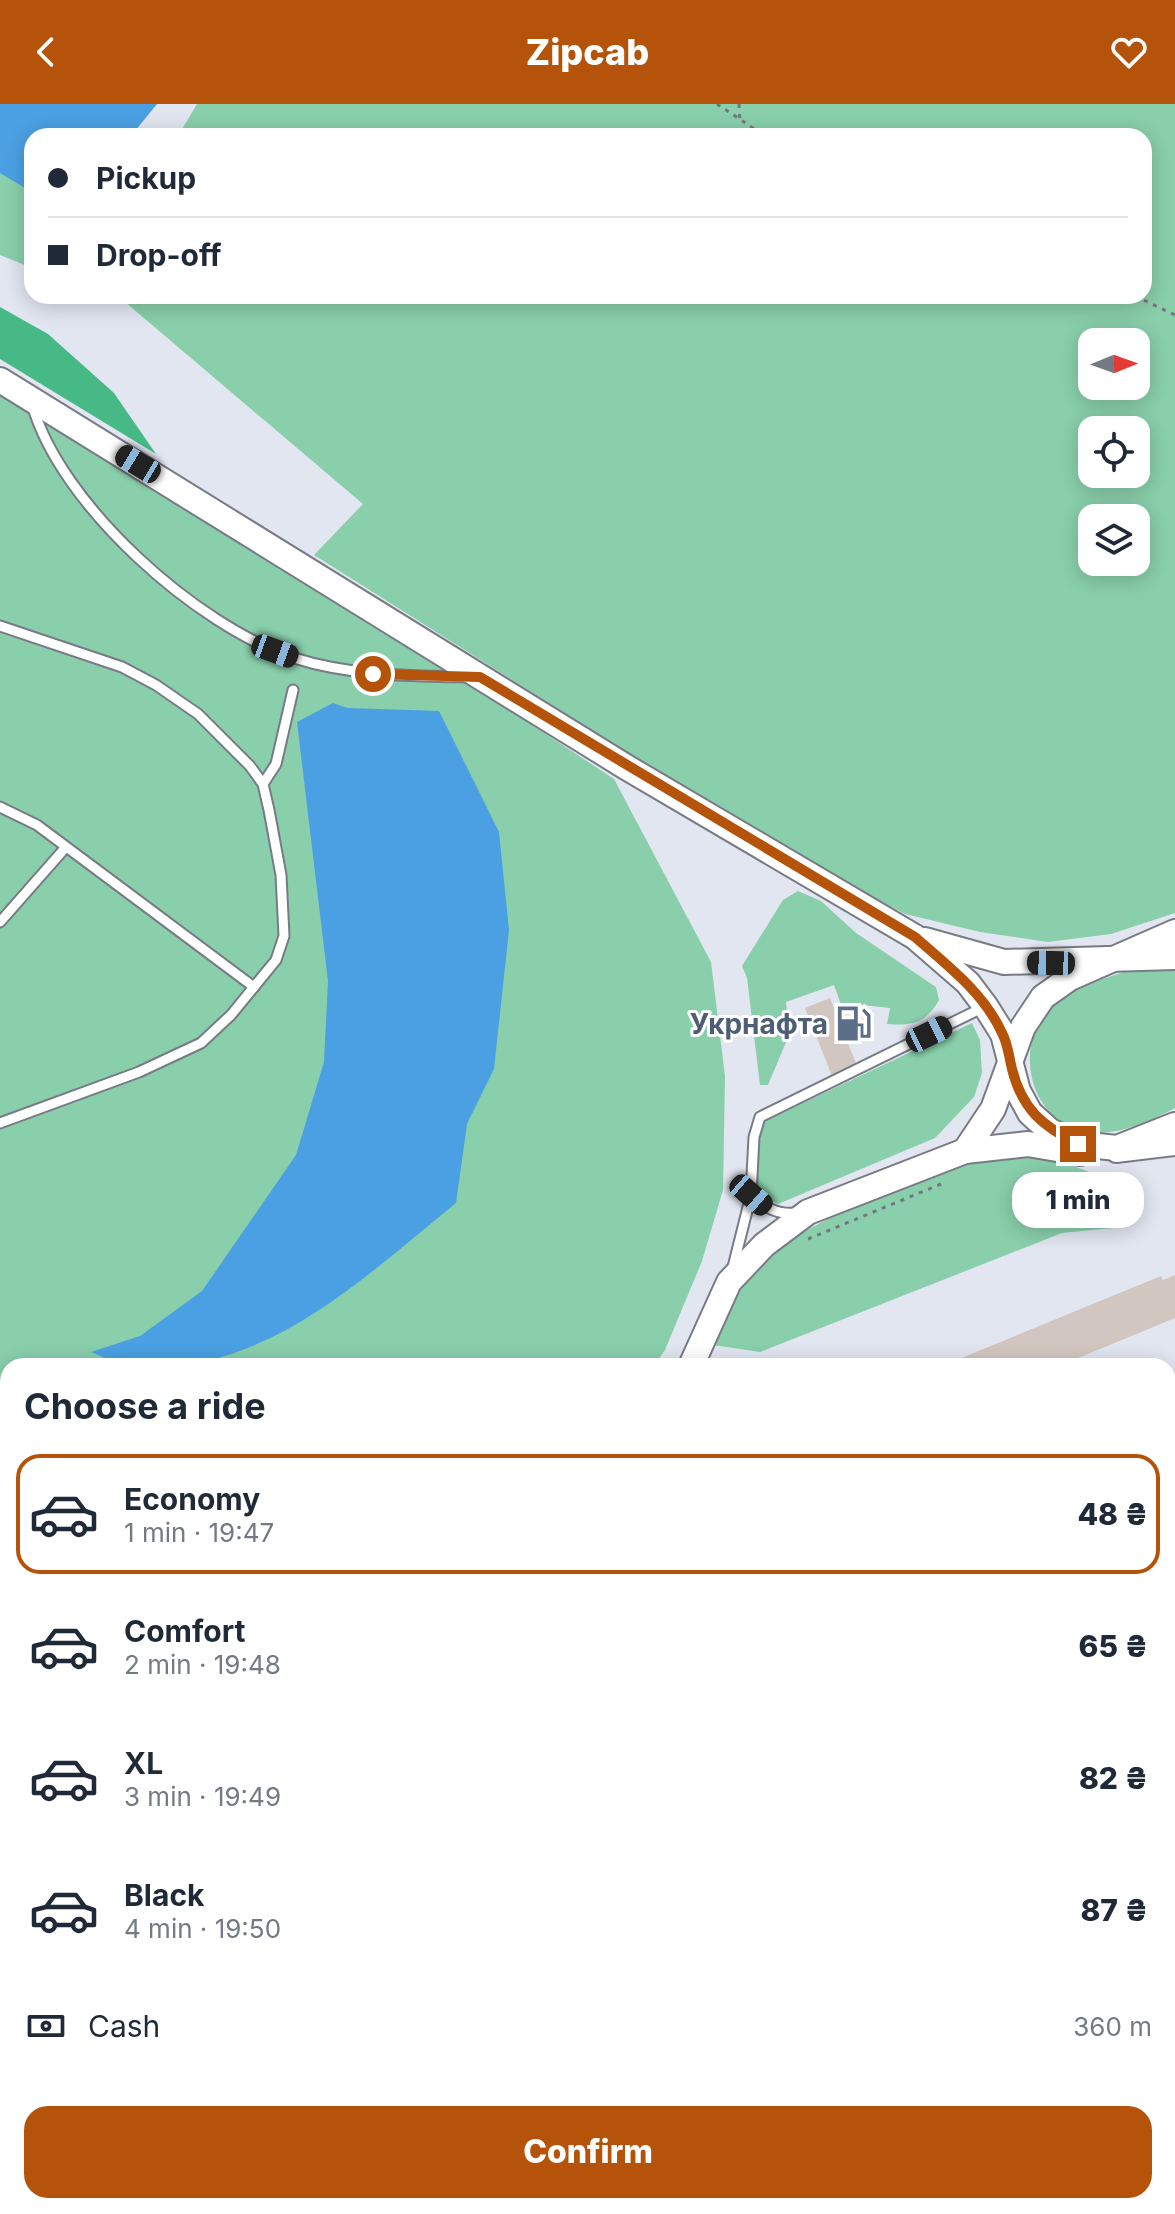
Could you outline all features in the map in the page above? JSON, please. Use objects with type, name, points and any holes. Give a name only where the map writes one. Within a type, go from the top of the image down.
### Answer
[{"type":"main road","points":[[0,380],[480,677],[915,937],[968,983],[986,1007],[1003,1034],[1018,1091],[1030,1113],[1050,1131],[1078,1144],[1111,1151]]},
{"type":"main road","points":[[965,1151],[993,1109],[1023,1027],[1043,997],[1070,978],[1175,932]]},
{"type":"main road","points":[[915,937],[1004,962],[1175,957]]},
{"type":"main road","points":[[695,1358],[729,1282],[764,1245],[808,1212],[965,1151],[1028,1144],[1111,1151],[1175,1125]]},
{"type":"street","points":[[1111,1151],[1175,1146]]},
{"type":"lane","points":[[31,400],[42,435],[108,532],[207,614],[252,643],[297,659],[356,672],[480,677]]},
{"type":"lane","points":[[0,626],[122,667],[156,685],[198,714],[263,784],[281,875],[284,936],[276,960],[201,1043],[139,1072],[0,1123]]},
{"type":"lane","points":[[263,784],[276,764],[293,690]]},
{"type":"lane","points":[[0,807],[37,825],[254,987]]},
{"type":"lane","points":[[0,922],[66,847]]},
{"type":"lane","points":[[729,1282],[751,1195],[754,1137],[760,1117],[986,1007]]},
{"type":"lane","points":[[751,1195],[767,1209],[782,1214],[808,1212]]},
{"type":"path","points":[[717,104],[751,128]]},
{"type":"path","points":[[739,104],[740,122]]},
{"type":"path","points":[[1152,304],[1175,315]]},
{"type":"path","points":[[802,1242],[946,1182]]},
{"type":"green space","points":[[197,104],[1175,104],[1175,913],[1111,934],[1048,942],[980,932],[905,914],[784,851],[314,555],[363,504],[127,304],[1152,304],[1152,128],[183,128]]},
{"type":"green space","points":[[0,117],[24,145],[24,265],[0,255]]},
{"type":"green space","points":[[0,307],[48,334],[114,393],[156,454],[0,359]]},
{"type":"green space","points":[[0,393],[496,701],[614,779],[711,962],[725,1076],[723,1190],[702,1261],[660,1358],[0,1358]]},
{"type":"green space","points":[[798,891],[821,901],[856,933],[936,987],[939,1000],[924,1018],[896,1024],[887,1024],[890,1008],[853,1004],[850,1013],[844,1013],[834,985],[786,1002],[789,1035],[768,1085],[760,1085],[747,978],[742,966],[783,900]]},
{"type":"green space","points":[[1146,965],[1175,967],[1175,1108],[1113,1132],[1075,1129],[1058,1119],[1045,1106],[1036,1089],[1030,1052],[1034,1034],[1043,1017],[1066,996],[1099,980]]},
{"type":"green space","points":[[972,1023],[980,1040],[982,1073],[974,1097],[935,1138],[778,1204],[757,1191],[759,1138],[765,1121]]},
{"type":"green space","points":[[1002,1151],[1060,1161],[1108,1179],[1113,1228],[1062,1233],[760,1352],[713,1345],[747,1279],[763,1261],[785,1244],[876,1197]]},
{"type":"water","points":[[0,104],[157,104],[138,128],[24,128],[24,187],[0,173]]},
{"type":"water","points":[[333,703],[347,708],[439,711],[499,832],[509,930],[494,1069],[467,1124],[456,1203],[346,1291],[267,1340],[215,1358],[106,1358],[91,1352],[140,1336],[202,1291],[296,1155],[324,1062],[328,981],[297,722]]},
{"type":"building","points":[[830,998],[857,1066],[832,1076],[805,1008]]},
{"type":"building","points":[[1175,1275],[1175,1318],[1078,1358],[961,1358],[1161,1276],[1163,1280]]},
{"type":"place","name":"Укрнафта","points":[[854,1024]]},
{"type":"route","points":[[373,674],[480,677],[915,937],[968,983],[986,1007],[1003,1034],[1018,1091],[1030,1113],[1050,1131],[1078,1144]]}]
